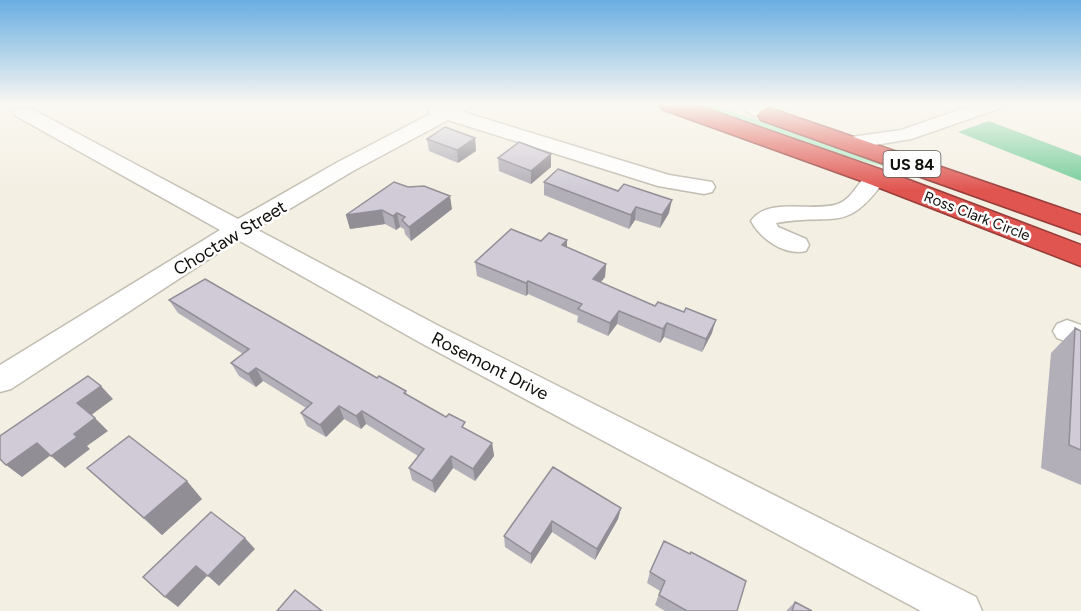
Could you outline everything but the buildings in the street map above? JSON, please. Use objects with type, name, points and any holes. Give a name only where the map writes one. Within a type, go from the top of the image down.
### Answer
[{"type":"highway","name":"Ross Clark Circle","points":[[749,133],[876,177],[1081,256]]},
{"type":"highway","name":"Ross Clark Circle","points":[[822,133],[1081,225]]},
{"type":"street","name":"Rosemont Drive","points":[[63,133],[429,334],[962,611]]},
{"type":"street","name":"Choctaw Street","points":[[0,380],[239,231],[411,133]]},
{"type":"street","points":[[525,133],[666,181],[704,187]]},
{"type":"street","points":[[851,143],[912,133]]},
{"type":"street","points":[[904,135],[904,144],[920,166]]},
{"type":"street","points":[[797,245],[770,232],[763,221],[772,216],[843,211],[858,201],[876,177]]},
{"type":"green space","points":[[772,133],[799,133],[921,176],[821,150]]},
{"type":"green space","points":[[959,133],[1019,133],[1081,156],[1081,181]]}]
